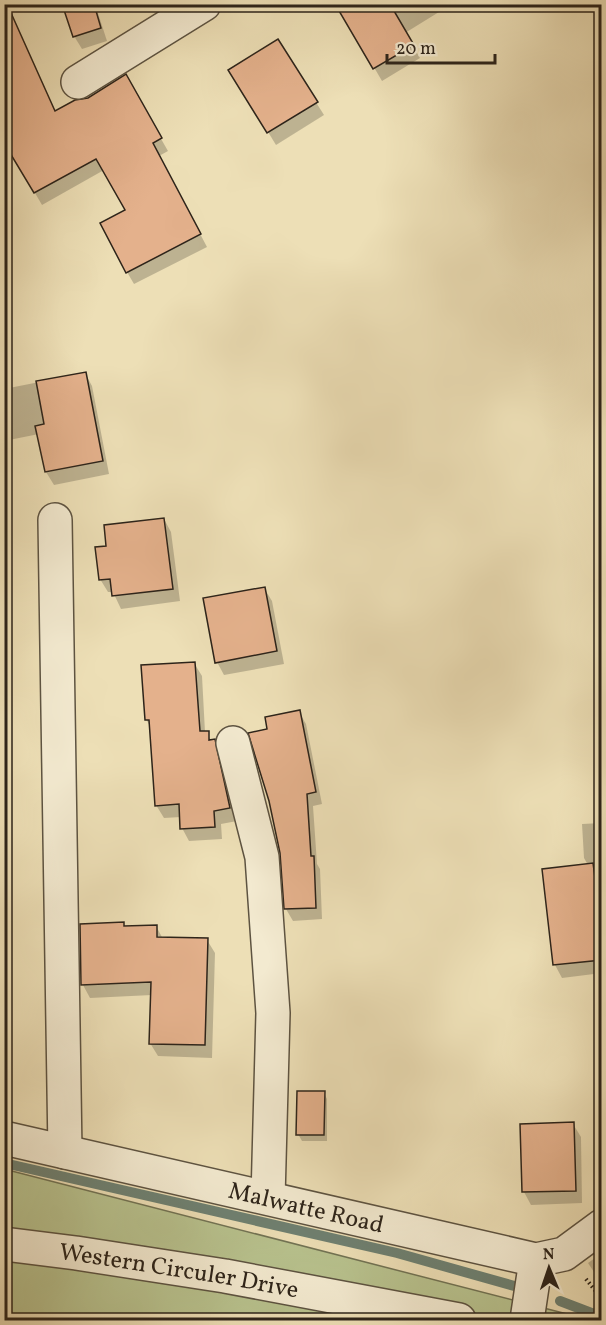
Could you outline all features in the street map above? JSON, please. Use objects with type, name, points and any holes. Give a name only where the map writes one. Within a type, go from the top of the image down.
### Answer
[{"type":"street","points":[[78,82],[204,4]]},
{"type":"street","points":[[55,520],[65,1152]]},
{"type":"street","points":[[233,743],[263,868],[273,1013],[268,1198]]},
{"type":"street","name":"Malwatte Road","points":[[4,1138],[536,1260],[564,1254],[602,1226]]},
{"type":"street","name":"Western Circuler Drive","points":[[4,1244],[76,1252],[225,1276],[459,1320]]},
{"type":"street","points":[[527,1320],[536,1260]]},
{"type":"green space","points":[[4,1169],[567,1314],[580,1320],[5,1320]]},
{"type":"building","points":[[4,4],[7,4],[55,111],[75,100],[88,98],[126,74],[162,138],[153,143],[201,234],[126,273],[100,223],[125,210],[96,159],[34,193],[4,143]]},
{"type":"building","points":[[62,4],[94,4],[101,28],[73,37]]},
{"type":"building","points":[[335,4],[390,4],[414,45],[373,69]]},
{"type":"building","points":[[278,39],[318,102],[267,133],[228,70]]},
{"type":"building","points":[[86,372],[103,461],[45,472],[35,426],[44,424],[36,381]]},
{"type":"building","points":[[164,518],[173,589],[112,596],[110,579],[99,580],[95,547],[106,546],[104,525]]},
{"type":"building","points":[[265,587],[277,651],[215,663],[203,598]]},
{"type":"building","points":[[195,662],[200,731],[209,731],[209,740],[215,739],[230,808],[214,811],[215,827],[180,829],[179,804],[155,806],[149,720],[145,720],[141,665]]},
{"type":"building","points":[[300,710],[316,792],[307,794],[311,856],[314,856],[316,908],[284,909],[280,853],[269,801],[248,733],[267,729],[265,717]]},
{"type":"building","points":[[593,863],[602,930],[602,960],[553,965],[542,869]]},
{"type":"building","points":[[124,922],[124,926],[157,925],[157,937],[208,938],[205,1045],[149,1044],[151,982],[81,985],[80,924]]},
{"type":"building","points":[[297,1091],[325,1091],[324,1135],[296,1135]]},
{"type":"building","points":[[574,1122],[576,1191],[522,1192],[520,1124]]},
{"type":"waterway","points":[[4,1163],[397,1253],[518,1287]]},
{"type":"waterway","points":[[560,1301],[602,1317]]}]
